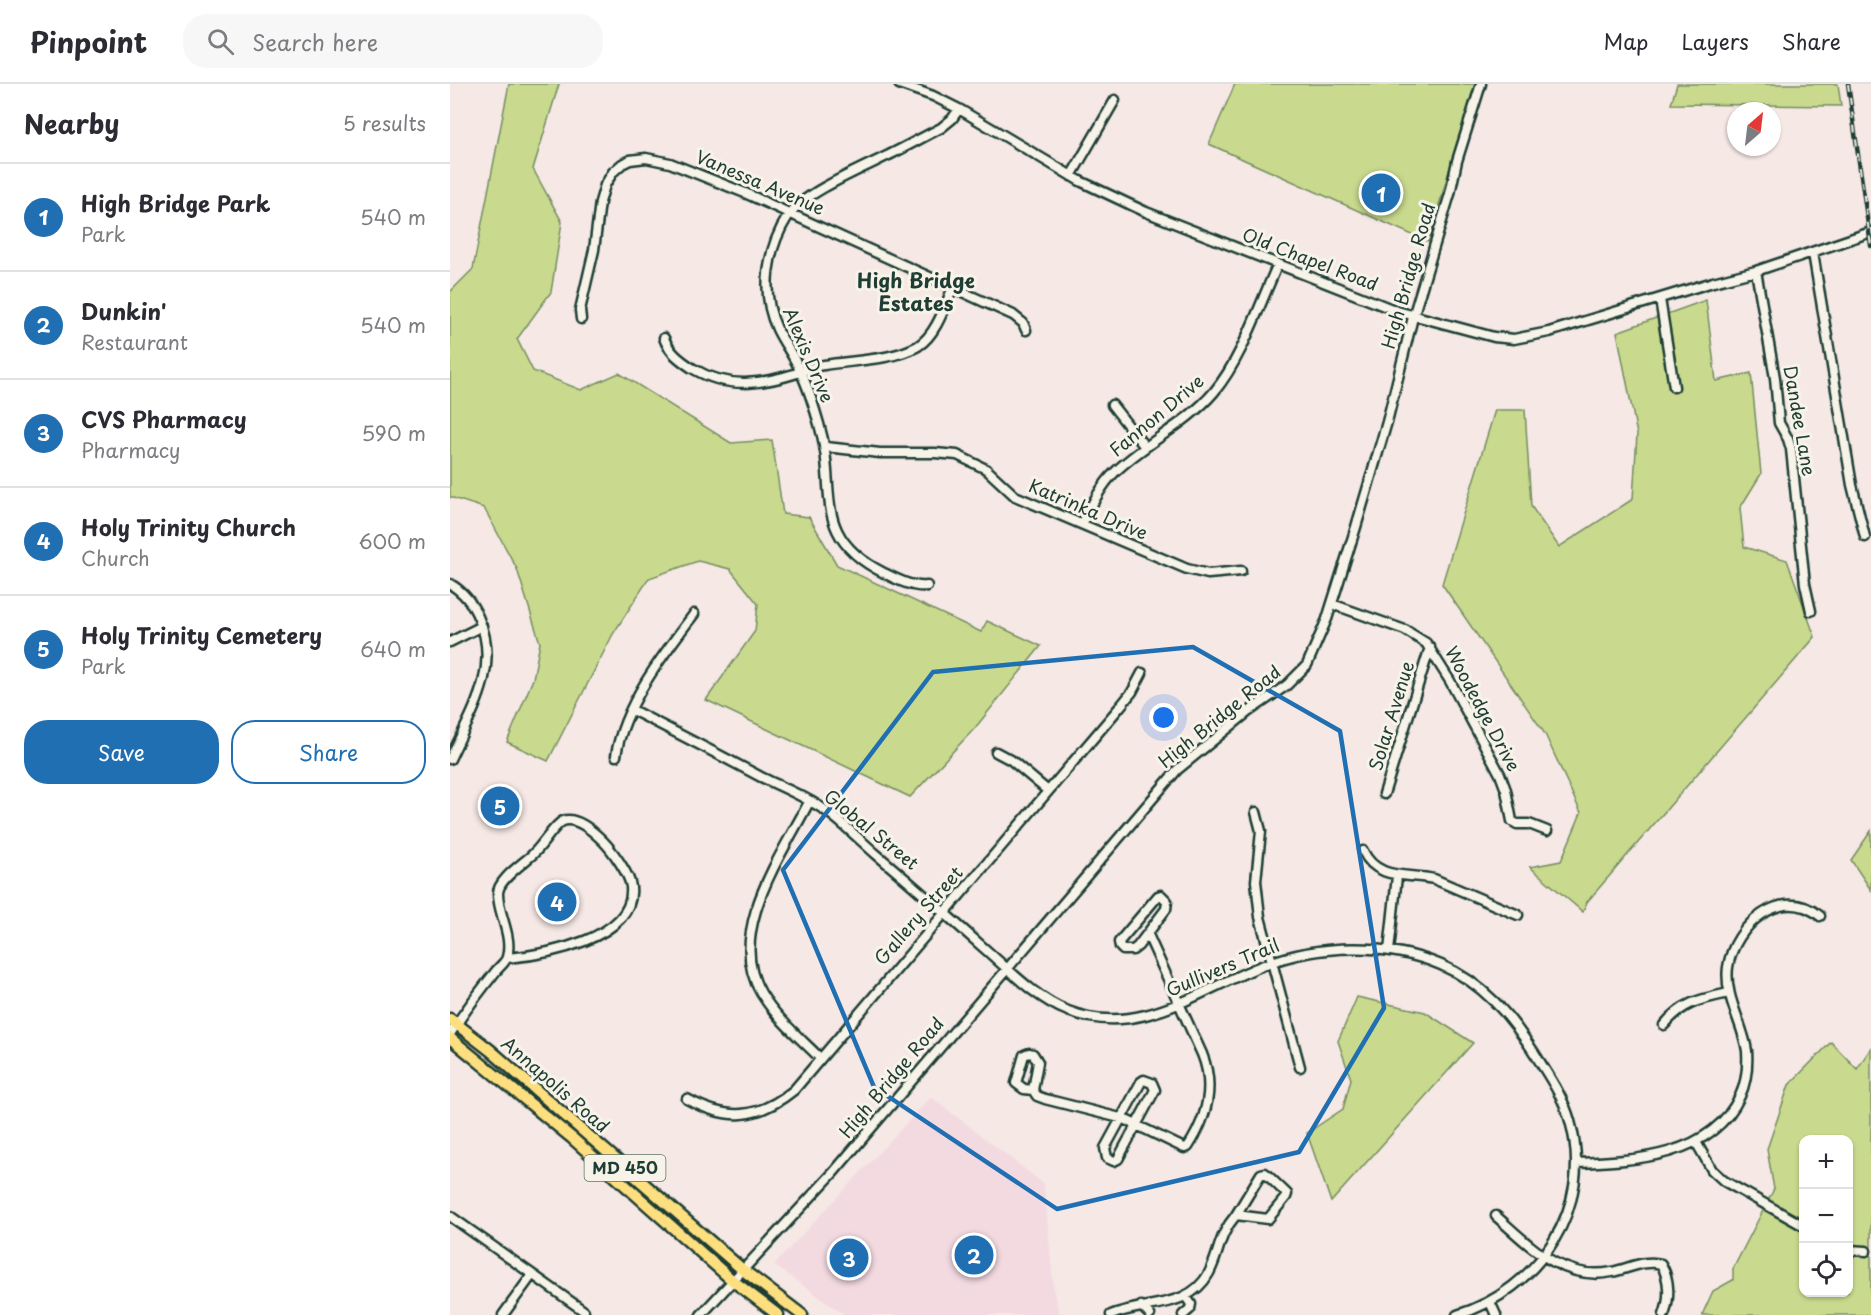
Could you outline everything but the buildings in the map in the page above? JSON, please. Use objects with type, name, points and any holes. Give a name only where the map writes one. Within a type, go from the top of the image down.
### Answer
[{"type":"main road","name":"Annapolis Road","points":[[452,1026],[490,1050],[743,1270],[802,1315]]},
{"type":"main road","name":"Annapolis Road","points":[[450,1038],[572,1138],[732,1280],[778,1315]]},
{"type":"street","name":"Old Chapel Road","points":[[899,84],[933,96],[1025,146],[1071,176],[1146,212],[1413,317],[1494,337],[1514,339],[1549,332],[1813,254],[1871,232]]},
{"type":"street","name":"High Bridge Road","points":[[701,1315],[833,1173],[1177,770],[1303,671],[1320,639],[1332,604],[1387,422],[1413,317],[1481,84]]},
{"type":"street","points":[[1071,176],[1115,100]]},
{"type":"street","points":[[789,213],[828,186],[941,128],[959,110]]},
{"type":"street","name":"Vanessa Avenue","points":[[581,319],[580,310],[594,250],[602,193],[613,172],[621,164],[640,158],[664,161],[789,213],[1013,315],[1023,323],[1026,330]]},
{"type":"street","name":"Alexis Drive","points":[[789,213],[774,246],[767,291],[772,317],[801,372],[826,447],[828,500],[834,524],[846,546],[858,559],[913,585],[927,586]]},
{"type":"street","points":[[1813,254],[1850,474],[1865,537]]},
{"type":"street","name":"Fannon Drive","points":[[1082,524],[1111,476],[1207,400],[1220,384],[1241,348],[1278,264]]},
{"type":"street","name":"Dandee Lane","points":[[1756,271],[1775,378],[1779,423],[1791,449],[1805,584],[1811,611]]},
{"type":"street","points":[[664,338],[670,350],[677,357],[700,372],[720,381],[756,384],[821,365],[891,355],[917,346],[930,333],[953,287]]},
{"type":"street","points":[[1660,299],[1674,387]]},
{"type":"street","points":[[1112,405],[1145,447]]},
{"type":"street","name":"Katrinka Drive","points":[[826,447],[880,453],[957,455],[986,470],[1015,496],[1194,572],[1215,574],[1241,571]]},
{"type":"street","points":[[450,584],[468,600],[482,627],[488,648],[482,688],[450,759]]},
{"type":"street","name":"Woodedge Drive","points":[[1332,604],[1413,633],[1430,647],[1500,774],[1506,790],[1512,821],[1517,824],[1529,824],[1546,831]]},
{"type":"street","points":[[616,756],[620,737],[651,674],[694,614]]},
{"type":"street","points":[[450,642],[482,627]]},
{"type":"street","name":"Solar Avenue","points":[[1384,794],[1430,647]]},
{"type":"street","name":"Gallery Street","points":[[687,1099],[715,1112],[735,1114],[756,1112],[776,1103],[794,1090],[1132,692],[1142,673]]},
{"type":"street","name":"Global Street","points":[[632,710],[832,815],[1007,968]]},
{"type":"street","points":[[996,752],[1011,760],[1048,791]]},
{"type":"street","points":[[809,802],[759,901],[752,925],[750,950],[753,975],[761,993],[782,1020],[820,1058]]},
{"type":"street","points":[[1256,812],[1261,831],[1257,898],[1262,928],[1300,1068]]},
{"type":"street","points":[[452,1026],[507,958],[584,941],[609,928],[623,914],[630,897],[628,879],[609,847],[586,827],[571,820],[561,822],[535,852],[501,883],[497,892],[506,932],[507,958]]},
{"type":"street","points":[[1363,851],[1373,865],[1397,876],[1434,879],[1518,915]]},
{"type":"street","points":[[1389,951],[1397,876]]},
{"type":"street","points":[[1161,895],[1165,897],[1167,905],[1148,936],[1133,950],[1126,952],[1120,947],[1119,942],[1161,895]]},
{"type":"street","points":[[1576,1163],[1636,1158],[1696,1142],[1707,1136],[1724,1121],[1736,1104],[1744,1085],[1747,1052],[1729,993],[1727,974],[1730,958],[1741,935],[1752,921],[1766,911],[1787,905],[1802,906],[1820,916]]},
{"type":"street","points":[[1033,1090],[1036,1096],[1121,1118],[1184,1148],[1187,1147],[1207,1107],[1209,1082],[1206,1064],[1148,936]]},
{"type":"street","name":"Gullivers Trail","points":[[1007,968],[1041,996],[1059,1007],[1094,1019],[1107,1020],[1133,1019],[1155,1014],[1271,963],[1338,950],[1389,951],[1418,957],[1461,975],[1488,995],[1509,1016],[1562,1100],[1572,1129],[1576,1163],[1574,1184],[1564,1221],[1544,1257],[1521,1281],[1490,1302],[1457,1315]]},
{"type":"street","points":[[1664,1025],[1683,1006],[1729,993]]},
{"type":"street","points":[[1141,1082],[1152,1083],[1155,1090],[1118,1159],[1114,1161],[1107,1158],[1105,1148],[1121,1118],[1141,1082]]},
{"type":"street","points":[[1696,1142],[1708,1164],[1719,1177],[1799,1224]]},
{"type":"street","points":[[1111,1315],[1141,1306],[1179,1300],[1186,1297],[1206,1279],[1223,1233],[1261,1174],[1265,1173],[1287,1194],[1268,1220],[1236,1215]]},
{"type":"street","points":[[450,1216],[584,1311]]},
{"type":"street","points":[[1496,1216],[1544,1257],[1574,1272],[1591,1275],[1616,1272],[1645,1263],[1660,1263],[1668,1284],[1668,1299],[1664,1315]]},
{"type":"street","points":[[1853,1250],[1866,1251]]},
{"type":"street","points":[[502,1315],[532,1275]]},
{"type":"street","points":[[1183,1315],[1190,1309],[1191,1304],[1186,1297]]},
{"type":"street","points":[[1490,1302],[1496,1315]]},
{"type":"street","points":[[1141,1306],[1150,1315]]},
{"type":"highlighted area","points":[[1193,647],[1340,731],[1384,1008],[1299,1152],[1057,1209],[874,1087],[783,870],[933,672]]},
{"type":"shaded area","points":[[931,1097],[1044,1184],[1054,1294],[1060,1315],[845,1315],[774,1265]]},
{"type":"green space","points":[[509,84],[559,84],[533,169],[562,222],[551,292],[517,339],[533,371],[581,390],[619,373],[731,443],[772,440],[783,514],[809,517],[837,565],[981,632],[987,621],[1041,646],[975,728],[910,797],[706,700],[755,631],[758,604],[730,569],[698,561],[649,578],[613,634],[548,761],[507,742],[533,679],[540,643],[517,569],[484,508],[450,497],[450,292],[473,269]]},
{"type":"green space","points":[[1235,84],[1475,84],[1428,242],[1209,144]]},
{"type":"green space","points":[[1677,84],[1838,84],[1841,106],[1781,105],[1781,102],[1671,104]]},
{"type":"green space","points":[[1706,300],[1716,381],[1751,373],[1761,474],[1740,508],[1744,547],[1787,560],[1815,637],[1587,902],[1583,912],[1530,867],[1561,861],[1581,813],[1545,734],[1442,584],[1495,410],[1525,410],[1531,506],[1559,547],[1633,499],[1637,434],[1617,332]]},
{"type":"green space","points":[[1871,831],[1871,890],[1851,860]]},
{"type":"green space","points":[[1357,997],[1425,1012],[1473,1043],[1331,1202],[1307,1133],[1343,1109],[1351,1079],[1338,1041]]},
{"type":"green space","points":[[1831,1042],[1857,1069],[1871,1048],[1871,1315],[1702,1315],[1713,1291],[1733,1280],[1733,1269],[1774,1189],[1767,1149],[1789,1085]]},
{"type":"railway","points":[[1848,84],[1871,246]]},
{"type":"place","name":"High Bridge Park","points":[[1381,193]]},
{"type":"place","name":"Holy Trinity Cemetery","points":[[500,806]]},
{"type":"place","name":"Holy Trinity Church","points":[[557,902]]},
{"type":"place","name":"Dunkin'","points":[[974,1255]]},
{"type":"place","name":"CVS Pharmacy","points":[[849,1258]]},
{"type":"district","name":"High Bridge Estates","points":[[916,292]]}]
